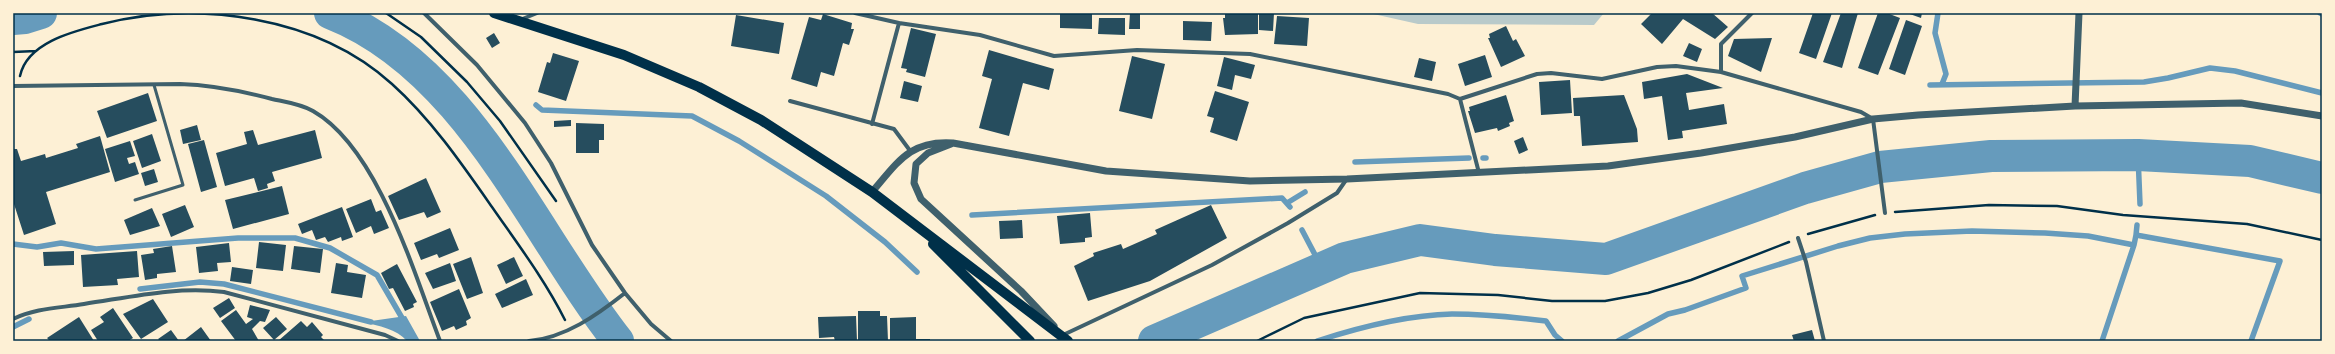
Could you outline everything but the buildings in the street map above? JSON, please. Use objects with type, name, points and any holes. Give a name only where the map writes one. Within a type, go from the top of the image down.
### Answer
[{"type":"main road","points":[[494,13],[624,56],[699,87],[761,120],[872,192],[1066,338]]},
{"type":"main road","points":[[905,217],[1030,341]]},
{"type":"street","points":[[424,13],[477,65],[525,123],[552,163],[592,245],[625,293],[651,324],[671,341]]},
{"type":"street","points":[[518,21],[537,13]]},
{"type":"street","points":[[855,13],[899,23],[980,34],[1054,56],[1137,50],[1250,54],[1448,94],[1460,99],[1537,74],[1551,73],[1602,79],[1657,67],[1676,66],[1721,72],[1861,112],[1873,119]]},
{"type":"street","points":[[1721,72],[1721,44],[1752,13]]},
{"type":"street","points":[[2075,106],[2079,13]]},
{"type":"street","points":[[872,124],[899,23]]},
{"type":"street","points":[[13,86],[207,85],[291,103],[313,111],[330,125],[359,157],[388,206],[440,341]]},
{"type":"street","points":[[1460,99],[1479,173]]},
{"type":"street","points":[[790,101],[894,129],[911,152]]},
{"type":"street","points":[[872,192],[901,159],[922,145],[937,142],[953,143],[1106,172],[1250,181],[1346,179],[1608,166],[1796,137],[1873,119],[1918,115],[2075,106],[2241,103],[2322,116]]},
{"type":"street","points":[[1873,119],[1884,213]]},
{"type":"street","points":[[953,143],[928,153],[916,164],[914,183],[921,199],[1021,291],[1066,338],[1212,265],[1288,223],[1337,192],[1346,179]]},
{"type":"street","points":[[1798,238],[1806,262],[1824,341]]},
{"type":"street","points":[[13,319],[39,310],[174,290],[200,289],[224,292],[385,334],[398,341]]},
{"type":"street","points":[[529,341],[559,335],[579,325],[625,293]]},
{"type":"lane","points":[[135,200],[184,185],[154,85]]},
{"type":"path","points":[[386,13],[421,37],[467,82],[500,121],[562,209],[574,210]]},
{"type":"path","points":[[13,52],[36,51]]},
{"type":"path","points":[[1258,341],[1304,318],[1420,293],[1498,295],[1552,301],[1605,301],[1648,294],[1691,280],[1840,223],[1884,213],[1988,205],[2057,206],[2123,215],[2246,224],[2322,240]]},
{"type":"shaded area","points":[[1369,13],[1604,13],[1594,25],[1418,24]]},
{"type":"water","points":[[406,316],[420,341],[407,341],[393,331],[364,322]]},
{"type":"waterway","points":[[13,19],[25,18],[41,13]]},
{"type":"waterway","points":[[330,13],[378,38],[421,72],[459,112],[494,156],[587,298],[618,341]]},
{"type":"waterway","points":[[1938,13],[1935,33],[1946,74],[1942,84]]},
{"type":"waterway","points":[[1930,85],[2144,82],[2210,68],[2235,71],[2322,93]]},
{"type":"waterway","points":[[536,105],[542,110],[692,116],[739,141],[826,196],[885,242],[917,272]]},
{"type":"waterway","points":[[2138,155],[2140,204]]},
{"type":"waterway","points":[[1154,341],[1345,258],[1420,240],[1495,250],[1606,259],[1805,188],[1880,167],[1991,156],[2138,155],[2250,161],[2322,178]]},
{"type":"waterway","points":[[1355,162],[1469,158]]},
{"type":"waterway","points":[[1287,203],[1305,192]]},
{"type":"waterway","points":[[972,215],[1282,198],[1290,207]]},
{"type":"waterway","points":[[2136,235],[2137,225]]},
{"type":"waterway","points":[[1302,230],[1322,268]]},
{"type":"waterway","points":[[1618,341],[1668,314],[1685,310],[1746,288],[1742,276],[1838,246],[1870,238],[1905,234],[1972,231],[2088,236],[2134,245],[2136,235],[2280,261],[2251,341]]},
{"type":"waterway","points":[[13,244],[37,247],[61,243],[96,249],[238,238],[295,238],[330,248],[377,275],[405,323]]},
{"type":"waterway","points":[[2102,341],[2134,245]]},
{"type":"waterway","points":[[140,289],[200,282],[224,284],[371,322]]},
{"type":"waterway","points":[[1317,341],[1350,331],[1400,319],[1452,314],[1499,316],[1546,321],[1555,335],[1562,341]]},
{"type":"waterway","points":[[13,327],[29,319]]}]
